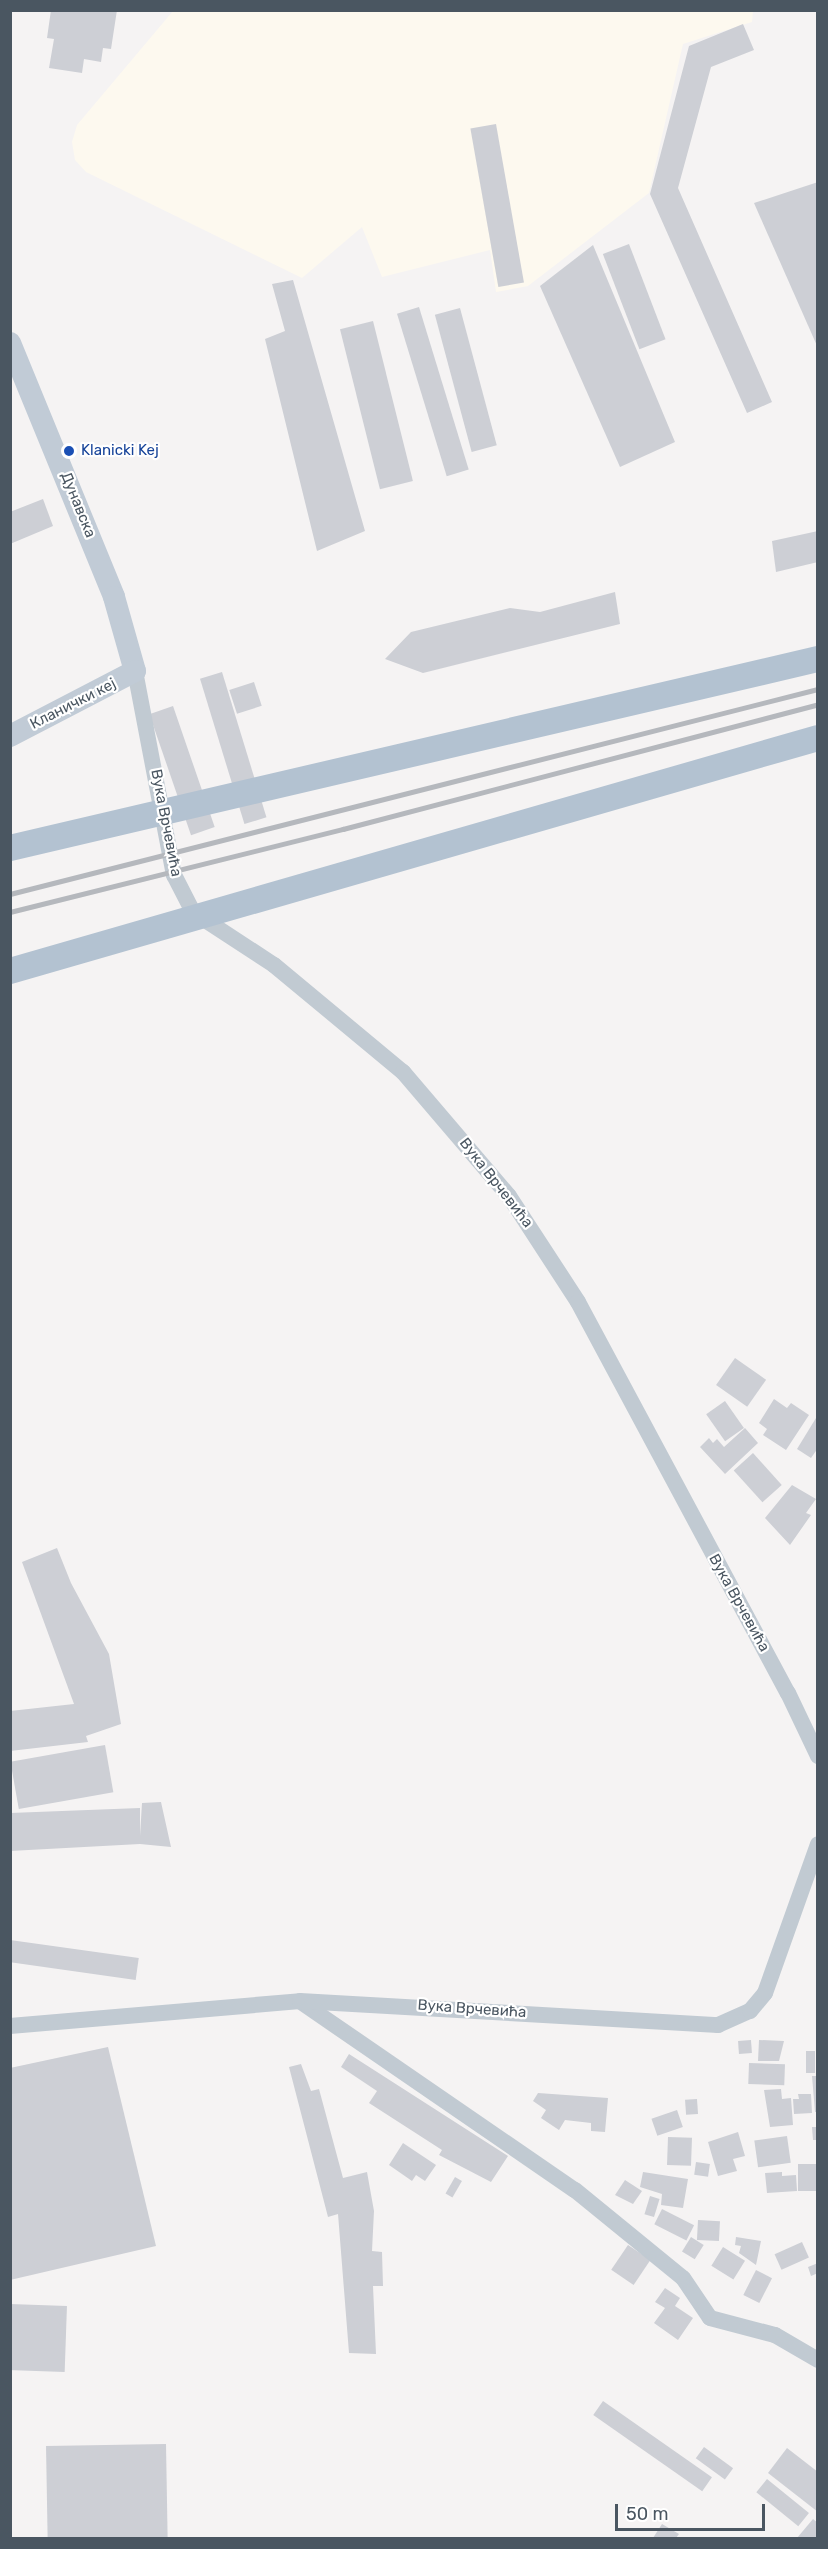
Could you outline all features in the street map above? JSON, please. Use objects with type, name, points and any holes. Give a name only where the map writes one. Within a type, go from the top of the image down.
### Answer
[{"type":"main road","name":"Дунавска","points":[[10,343],[114,597],[135,671]]},
{"type":"main road","points":[[10,848],[818,659]]},
{"type":"main road","name":"Кланички кеј","points":[[10,736],[135,671]]},
{"type":"main road","points":[[10,971],[818,738]]},
{"type":"street","name":"Вука Врчевића","points":[[135,671],[174,875],[193,912],[274,964],[403,1072],[509,1196],[578,1302],[788,1693],[818,1756]]},
{"type":"street","name":"Вука Врчевића","points":[[10,2026],[300,2001],[709,2025],[728,2022],[755,2007],[772,1981],[818,1844]]},
{"type":"street","points":[[300,2001],[575,2190],[683,2278],[710,2318],[775,2335],[818,2360]]},
{"type":"shaded area","points":[[173,11],[753,11],[752,22],[683,44],[649,193],[528,286],[496,292],[490,250],[382,277],[362,227],[302,278],[86,172],[75,160],[72,142],[77,125]]},
{"type":"building","points":[[51,10],[117,10],[111,49],[103,48],[101,62],[84,59],[82,73],[49,68],[54,39],[47,38]]},
{"type":"building","points":[[743,24],[754,50],[711,67],[678,188],[772,402],[747,413],[650,194],[689,46]]},
{"type":"building","points":[[496,124],[524,283],[498,287],[470,129]]},
{"type":"building","points":[[818,182],[818,348],[754,203]]},
{"type":"building","points":[[629,244],[666,339],[639,349],[603,254]]},
{"type":"building","points":[[593,245],[675,442],[620,467],[540,286]]},
{"type":"building","points":[[293,280],[365,531],[317,551],[265,339],[285,331],[272,284]]},
{"type":"building","points":[[419,307],[469,470],[447,476],[397,314]]},
{"type":"building","points":[[460,308],[497,445],[472,452],[435,315]]},
{"type":"building","points":[[373,321],[413,481],[380,489],[340,329]]},
{"type":"building","points":[[43,499],[53,526],[10,544],[10,512]]},
{"type":"building","points":[[818,531],[818,562],[776,572],[772,541]]},
{"type":"building","points":[[615,592],[620,624],[423,673],[385,659],[411,632],[510,608],[540,612]]},
{"type":"building","points":[[222,672],[266,817],[244,824],[200,679]]},
{"type":"building","points":[[254,682],[262,706],[237,714],[229,690]]},
{"type":"building","points":[[173,706],[215,827],[191,835],[149,714]]},
{"type":"building","points":[[735,1358],[766,1380],[747,1407],[716,1385]]},
{"type":"building","points":[[774,1399],[787,1408],[791,1403],[809,1415],[786,1450],[763,1435],[767,1429],[759,1423]]},
{"type":"building","points":[[725,1401],[744,1428],[725,1441],[706,1414]]},
{"type":"building","points":[[816,1418],[818,1448],[811,1458],[797,1449]]},
{"type":"building","points":[[745,1428],[758,1443],[725,1474],[700,1447],[709,1438],[713,1443],[717,1439],[724,1447]]},
{"type":"building","points":[[753,1453],[782,1485],[762,1502],[734,1470]]},
{"type":"building","points":[[792,1485],[816,1499],[806,1513],[811,1515],[790,1545],[765,1518]]},
{"type":"building","points":[[57,1548],[71,1583],[109,1654],[121,1724],[86,1736],[88,1742],[10,1751],[10,1711],[74,1704],[22,1562]]},
{"type":"building","points":[[105,1745],[113,1792],[19,1809],[10,1762]]},
{"type":"building","points":[[161,1802],[171,1847],[140,1844],[10,1851],[10,1813],[140,1808],[140,1836],[142,1803]]},
{"type":"building","points":[[10,1940],[139,1958],[136,1980],[10,1962]]},
{"type":"building","points":[[751,2040],[752,2053],[739,2054],[738,2041]]},
{"type":"building","points":[[759,2040],[784,2041],[779,2061],[758,2061]]},
{"type":"building","points":[[108,2047],[156,2246],[10,2280],[10,2068]]},
{"type":"building","points":[[806,2051],[815,2051],[815,2073],[806,2073]]},
{"type":"building","points":[[349,2054],[508,2156],[491,2182],[439,2155],[442,2150],[369,2103],[377,2091],[341,2067]]},
{"type":"building","points":[[749,2063],[785,2064],[784,2085],[748,2084]]},
{"type":"building","points":[[301,2064],[311,2091],[319,2089],[343,2178],[367,2172],[374,2211],[372,2251],[382,2252],[383,2286],[373,2286],[376,2354],[349,2353],[338,2214],[328,2217],[289,2067]]},
{"type":"building","points":[[812,2076],[818,2076],[818,2112],[815,2112]]},
{"type":"building","points":[[781,2089],[782,2099],[791,2098],[793,2125],[770,2127],[764,2090]]},
{"type":"building","points":[[538,2093],[608,2098],[605,2132],[591,2131],[591,2123],[565,2120],[559,2130],[541,2118],[546,2110],[533,2101]]},
{"type":"building","points":[[798,2094],[811,2094],[812,2113],[794,2114],[793,2099],[799,2099]]},
{"type":"building","points":[[697,2099],[698,2114],[686,2115],[685,2100]]},
{"type":"building","points":[[677,2110],[683,2127],[657,2136],[651,2119]]},
{"type":"building","points":[[812,2127],[818,2127],[818,2140],[813,2140]]},
{"type":"building","points":[[738,2132],[745,2156],[733,2159],[737,2171],[718,2176],[708,2142]]},
{"type":"building","points":[[787,2136],[791,2163],[758,2167],[754,2141]]},
{"type":"building","points":[[668,2137],[692,2138],[691,2166],[667,2165]]},
{"type":"building","points":[[403,2143],[436,2165],[425,2181],[416,2175],[412,2181],[389,2165]]},
{"type":"building","points":[[696,2162],[710,2164],[708,2177],[694,2175]]},
{"type":"building","points":[[798,2164],[818,2164],[818,2191],[798,2191]]},
{"type":"building","points":[[643,2172],[688,2179],[683,2208],[661,2205],[662,2194],[640,2187]]},
{"type":"building","points":[[782,2172],[782,2176],[796,2175],[797,2191],[767,2193],[765,2173]]},
{"type":"building","points":[[455,2177],[462,2181],[452,2197],[445,2193]]},
{"type":"building","points":[[625,2180],[642,2191],[633,2204],[615,2195]]},
{"type":"building","points":[[650,2196],[660,2199],[654,2217],[644,2214]]},
{"type":"building","points":[[662,2209],[694,2225],[686,2240],[654,2224]]},
{"type":"building","points":[[698,2220],[720,2221],[719,2241],[697,2240]]},
{"type":"building","points":[[691,2237],[704,2245],[695,2259],[682,2251]]},
{"type":"building","points":[[736,2237],[761,2241],[756,2265],[739,2253],[741,2246],[735,2245]]},
{"type":"building","points":[[802,2242],[809,2258],[782,2270],[775,2254]]},
{"type":"building","points":[[628,2245],[650,2260],[634,2285],[611,2270]]},
{"type":"building","points":[[723,2247],[745,2261],[733,2279],[711,2266]]},
{"type":"building","points":[[818,2263],[818,2273],[811,2276],[808,2267]]},
{"type":"building","points":[[756,2270],[772,2278],[759,2303],[743,2295]]},
{"type":"building","points":[[665,2288],[680,2298],[675,2306],[693,2318],[678,2340],[654,2323],[665,2308],[655,2302]]},
{"type":"building","points":[[10,2304],[67,2306],[65,2372],[10,2370]]},
{"type":"building","points":[[603,2401],[712,2477],[702,2491],[593,2415]]},
{"type":"building","points":[[166,2444],[168,2538],[48,2538],[46,2446]]},
{"type":"building","points":[[704,2447],[733,2468],[725,2479],[696,2458]]},
{"type":"building","points":[[787,2448],[818,2472],[818,2512],[768,2473]]},
{"type":"building","points":[[767,2479],[809,2513],[798,2526],[756,2492]]},
{"type":"building","points":[[813,2519],[818,2523],[818,2538],[797,2538]]},
{"type":"building","points":[[662,2524],[679,2534],[676,2538],[653,2538]]},
{"type":"railway","points":[[10,894],[818,689]]},
{"type":"railway","points":[[10,912],[343,829],[818,704]]},
{"type":"place","name":"Klanicki Kej","points":[[69,451]]}]
